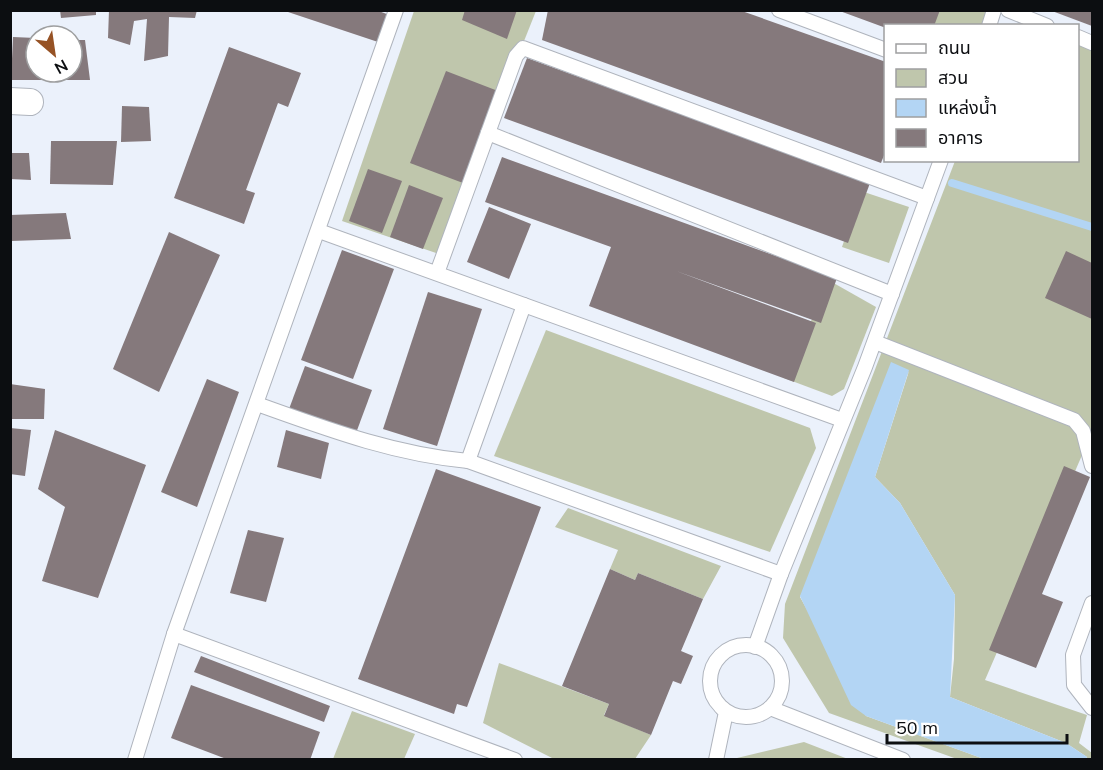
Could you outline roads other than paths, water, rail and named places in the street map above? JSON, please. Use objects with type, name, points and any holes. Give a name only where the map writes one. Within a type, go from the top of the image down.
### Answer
[{"type":"lane","points":[[135,759],[174,634],[396,10]]},
{"type":"lane","points":[[778,10],[884,50]]},
{"type":"lane","points":[[1008,10],[1042,24]]},
{"type":"lane","points":[[437,273],[516,56],[523,48],[927,198]]},
{"type":"lane","points":[[488,133],[892,294]]},
{"type":"lane","points":[[755,647],[758,632],[875,342],[940,162]]},
{"type":"lane","points":[[319,231],[842,420]]},
{"type":"lane","points":[[468,461],[524,305]]},
{"type":"lane","points":[[875,342],[1074,420],[1083,431],[1092,466]]},
{"type":"lane","points":[[257,404],[372,444],[424,457],[468,461],[781,574]]},
{"type":"lane","points":[[1092,603],[1073,655],[1074,685],[1092,708]]},
{"type":"lane","points":[[174,634],[514,759]]},
{"type":"lane","points":[[755,647],[774,658],[779,668],[781,689],[770,708],[749,717],[726,712],[718,704],[710,683],[716,662],[733,648],[755,647]]},
{"type":"lane","points":[[770,708],[903,759]]},
{"type":"lane","points":[[716,759],[726,712]]},
{"type":"water","points":[[891,362],[909,370],[875,477],[900,503],[955,595],[950,697],[1066,743],[1087,757],[1086,759],[984,759],[866,716],[851,705],[800,596]]},
{"type":"waterway","points":[[952,183],[1092,227]]}]
